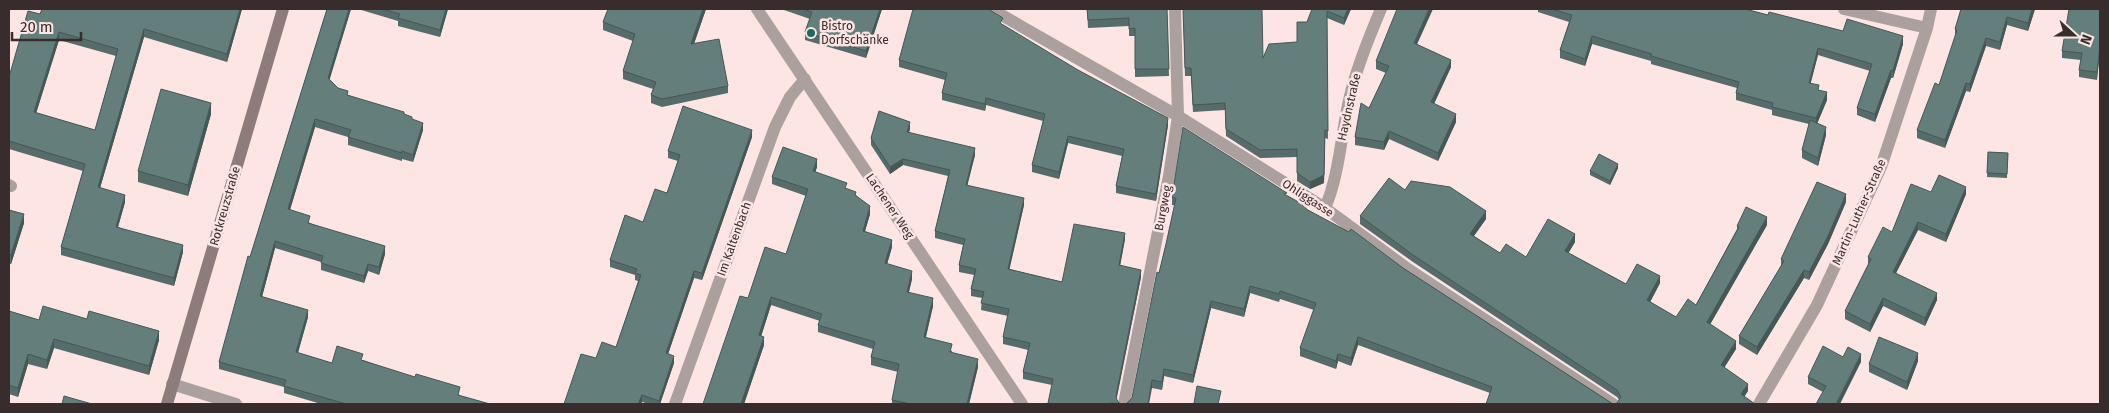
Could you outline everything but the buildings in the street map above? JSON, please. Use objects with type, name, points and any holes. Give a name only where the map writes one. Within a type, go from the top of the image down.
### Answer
[{"type":"main road","name":"Rotkreuzstraße","points":[[166,404],[283,9]]},
{"type":"street","name":"Lachener Weg","points":[[757,9],[806,79],[1022,404]]},
{"type":"street","name":"Ohliggasse","points":[[991,9],[1178,116],[1325,208],[1408,269],[1613,404]]},
{"type":"street","name":"Burgweg","points":[[1124,404],[1165,196],[1178,116],[1175,9]]},
{"type":"street","name":"Haydnstraße","points":[[1325,208],[1333,185],[1350,95],[1360,62],[1381,9]]},
{"type":"street","points":[[1844,9],[1927,28]]},
{"type":"street","name":"Martin-Luther-Straße","points":[[1760,404],[1817,304],[1881,167],[1927,28],[1931,9]]},
{"type":"street","name":"Im Kaltenbach","points":[[675,404],[775,127],[790,97],[806,79]]},
{"type":"street","points":[[172,384],[236,404]]},
{"type":"place","name":"Bistro Dorfschänke","points":[[811,33]]}]
